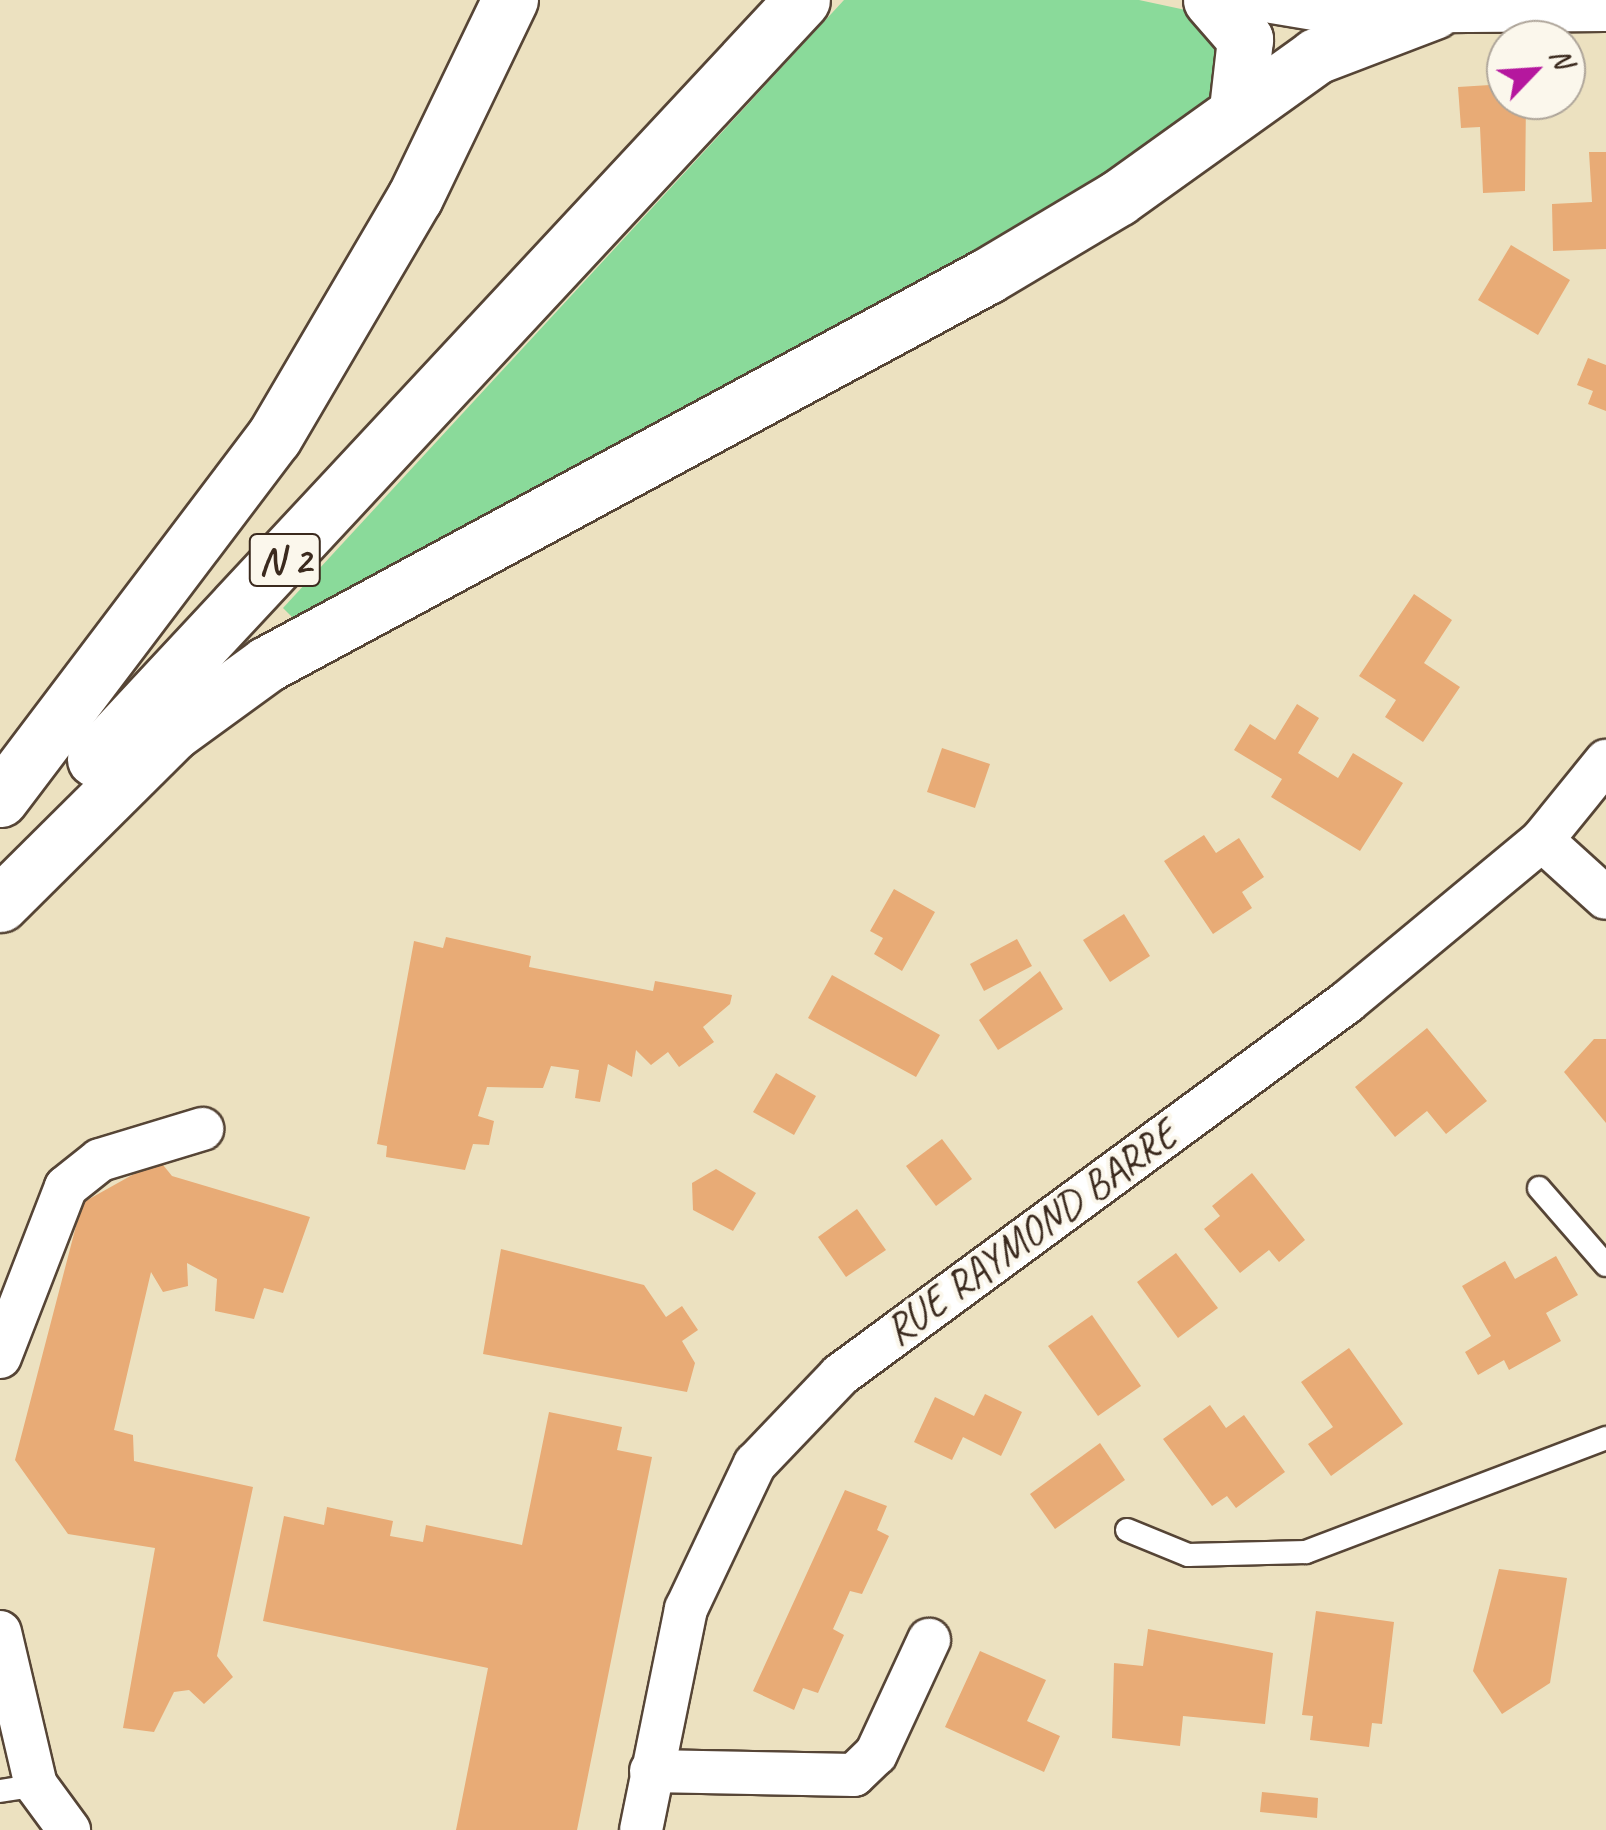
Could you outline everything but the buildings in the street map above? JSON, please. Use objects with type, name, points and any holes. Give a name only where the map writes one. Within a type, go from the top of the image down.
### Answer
[{"type":"highway","points":[[0,798],[274,437],[415,197],[510,0]]},
{"type":"highway","name":"N 2","points":[[6,880],[96,758],[802,0]]},
{"type":"highway","points":[[1211,0],[1245,38],[1237,109]]},
{"type":"highway","points":[[6,880],[172,733],[266,664],[987,276],[1118,198],[1316,56],[1420,5]]},
{"type":"street","points":[[1260,0],[1332,12],[1420,5],[1606,10]]},
{"type":"street","name":"RUE RAYMOND BARRE","points":[[641,1830],[686,1609],[755,1464],[828,1388],[1347,1002],[1542,840],[1606,761]]},
{"type":"street","points":[[1542,840],[1606,898]]},
{"type":"street","points":[[0,1358],[66,1187],[100,1160],[202,1129]]},
{"type":"street","points":[[0,1632],[18,1788],[69,1830]]},
{"type":"street","points":[[652,1770],[854,1774],[876,1754],[930,1640]]},
{"type":"lane","points":[[1539,1188],[1606,1265]]},
{"type":"lane","points":[[1127,1530],[1202,1556],[1306,1552],[1606,1438]]},
{"type":"green space","points":[[844,0],[1139,0],[1195,12],[1223,25],[1221,82],[1184,127],[1065,200],[300,625],[283,608]]}]
